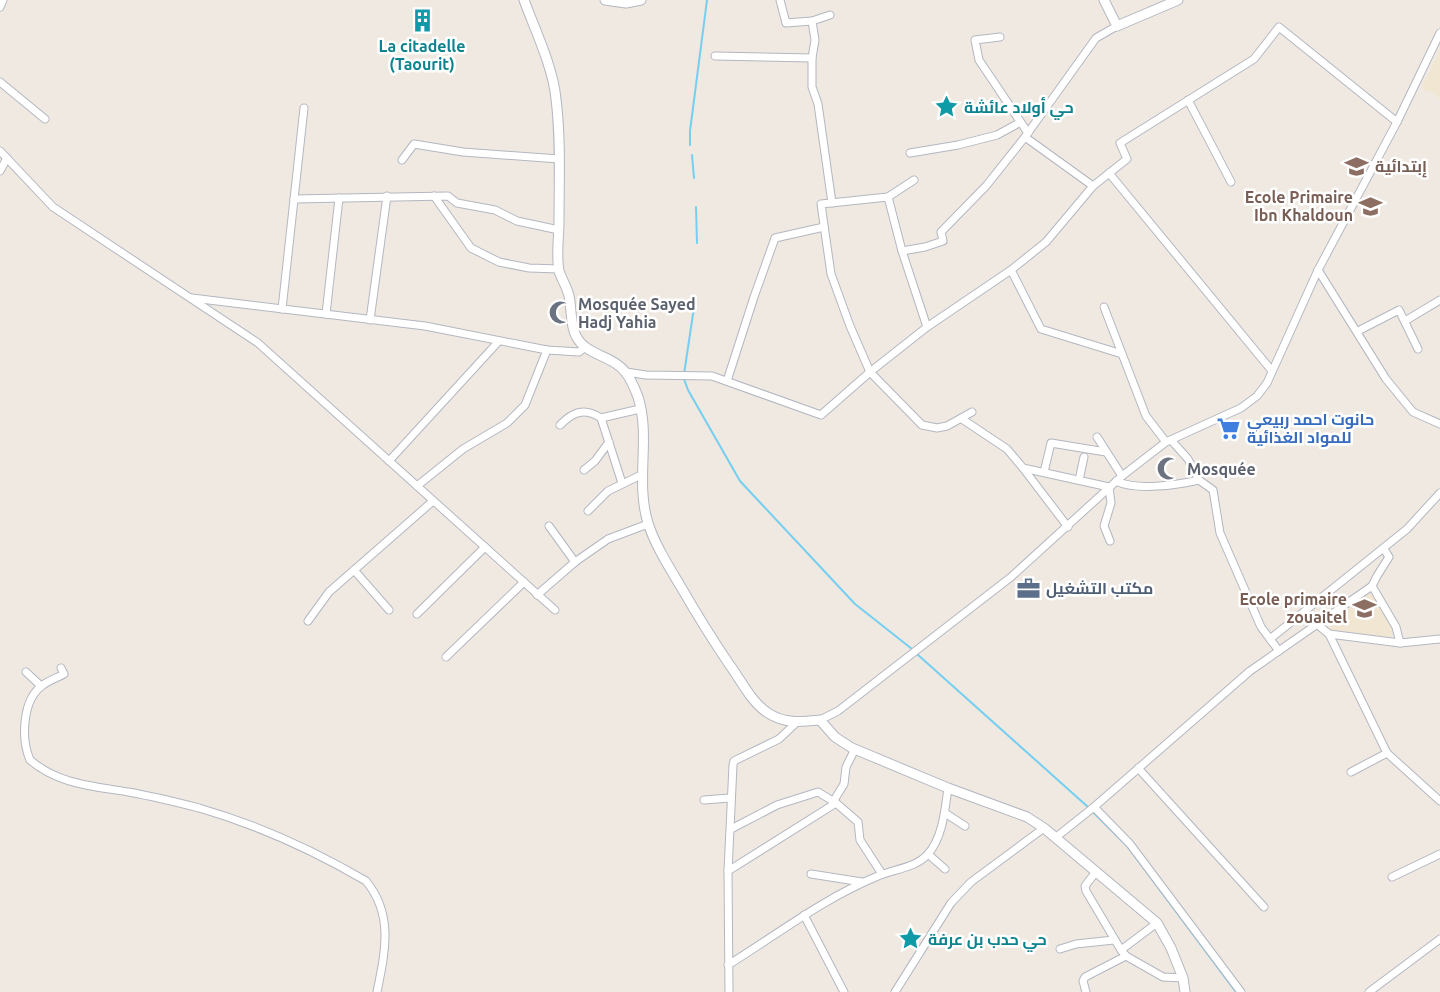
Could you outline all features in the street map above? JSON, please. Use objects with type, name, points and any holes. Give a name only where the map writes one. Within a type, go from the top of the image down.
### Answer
[{"type":"street","points":[[0,7],[3,0]]},
{"type":"street","points":[[524,0],[551,75],[556,98],[559,159],[559,269],[569,297],[576,337],[593,353],[615,363],[626,372],[638,398],[643,438],[642,499],[648,524],[666,564],[757,705],[770,714],[795,723],[820,720],[838,711],[1011,577],[1119,478],[1169,441],[1227,416],[1250,403],[1267,383],[1318,270],[1397,122],[1440,33]]},
{"type":"street","points":[[605,0],[626,3],[641,0]]},
{"type":"street","points":[[780,0],[786,23],[812,21],[830,15]]},
{"type":"street","points":[[1104,0],[1117,26]]},
{"type":"street","points":[[902,251],[943,241],[941,232],[986,186],[1096,38],[1117,26],[1178,0]]},
{"type":"street","points":[[812,21],[816,40],[812,58],[812,87],[818,104],[832,203]]},
{"type":"street","points":[[626,372],[646,375],[712,376],[821,415],[927,327],[1011,270],[1046,242],[1093,186],[1127,159],[1120,143],[1254,59],[1279,27],[1397,122]]},
{"type":"street","points":[[1000,37],[975,40],[978,60],[1026,135],[1093,186]]},
{"type":"street","points":[[715,56],[812,58]]},
{"type":"street","points":[[0,82],[45,119]]},
{"type":"street","points":[[1188,100],[1231,182]]},
{"type":"street","points":[[282,309],[304,108]]},
{"type":"street","points":[[910,153],[998,135],[1019,123]]},
{"type":"street","points":[[402,160],[414,144],[464,152],[559,159]]},
{"type":"street","points":[[0,151],[52,207],[258,343],[555,610]]},
{"type":"street","points":[[0,171],[7,158]]},
{"type":"street","points":[[1109,172],[1272,371]]},
{"type":"street","points":[[914,180],[888,197],[821,204],[831,274],[870,372],[922,425],[937,428],[947,426],[972,411]]},
{"type":"street","points":[[370,320],[387,196]]},
{"type":"street","points":[[434,196],[471,248],[499,262],[529,268],[559,269]]},
{"type":"street","points":[[294,198],[448,196],[457,203],[495,210],[516,221],[559,230]]},
{"type":"street","points":[[888,197],[902,251],[927,327]]},
{"type":"street","points":[[326,314],[339,198]]},
{"type":"street","points":[[727,381],[775,238],[824,227]]},
{"type":"street","points":[[1011,270],[1041,329],[1122,354]]},
{"type":"street","points":[[1318,270],[1386,379],[1413,412],[1440,424]]},
{"type":"street","points":[[190,298],[425,326],[547,350],[579,352],[585,346]]},
{"type":"street","points":[[1405,321],[1440,300]]},
{"type":"street","points":[[1104,307],[1146,417],[1188,459],[1199,480],[1213,490],[1220,533],[1261,627],[1279,651]]},
{"type":"street","points":[[1358,332],[1399,310],[1418,349]]},
{"type":"street","points":[[389,461],[499,341]]},
{"type":"street","points":[[417,486],[463,448],[507,423],[525,405],[547,350]]},
{"type":"street","points":[[602,418],[640,409]]},
{"type":"street","points":[[560,426],[571,414],[592,412],[602,418],[622,483]]},
{"type":"street","points":[[962,419],[1007,449],[1068,527]]},
{"type":"street","points":[[1097,437],[1125,485],[1180,484],[1199,480]]},
{"type":"street","points":[[584,470],[595,461],[609,442]]},
{"type":"street","points":[[1044,472],[1051,443],[1106,452]]},
{"type":"street","points":[[1078,480],[1084,457]]},
{"type":"street","points":[[1023,468],[1109,488]]},
{"type":"street","points":[[588,511],[608,491],[641,475]]},
{"type":"street","points":[[1109,488],[1111,503],[1104,526],[1110,541]]},
{"type":"street","points":[[1270,639],[1384,549],[1407,529],[1440,493]]},
{"type":"street","points":[[308,621],[329,592],[433,501]]},
{"type":"street","points":[[537,595],[575,562],[608,539],[648,524]]},
{"type":"street","points":[[549,526],[575,562]]},
{"type":"street","points":[[417,614],[485,547]]},
{"type":"street","points":[[1055,838],[1094,807],[1250,671],[1372,586],[1389,556],[1384,549]]},
{"type":"street","points":[[354,570],[389,610]]},
{"type":"street","points":[[446,657],[524,582]]},
{"type":"street","points":[[1372,586],[1396,627],[1400,644]]},
{"type":"street","points":[[1318,625],[1329,634],[1387,753],[1440,801]]},
{"type":"street","points":[[1329,634],[1400,644],[1440,639]]},
{"type":"street","points":[[61,668],[64,674],[41,686],[30,700],[25,719],[25,740],[30,760],[52,775],[72,783],[131,792],[198,808],[272,832],[366,881],[375,892],[383,911],[384,921],[382,964],[377,992]]},
{"type":"street","points":[[26,672],[41,686]]},
{"type":"street","points":[[820,720],[835,737],[855,749],[948,788],[1027,817],[1044,828],[1157,923],[1171,948],[1183,978],[1185,992]]},
{"type":"street","points":[[729,992],[728,871],[731,830],[730,798],[734,761],[779,739],[795,723]]},
{"type":"street","points":[[728,871],[834,803],[844,784],[846,768],[855,749]]},
{"type":"street","points":[[1351,772],[1387,753]]},
{"type":"street","points":[[1138,768],[1264,907]]},
{"type":"street","points":[[728,965],[804,915],[863,882],[903,869],[928,854],[937,839],[945,813],[948,788]]},
{"type":"street","points":[[731,830],[777,805],[815,792],[834,803],[858,822],[860,840],[882,874]]},
{"type":"street","points":[[704,800],[730,798]]},
{"type":"street","points":[[1094,807],[1130,844],[1241,992]]},
{"type":"street","points":[[945,813],[965,826]]},
{"type":"street","points":[[896,992],[951,903],[971,882],[1044,828]]},
{"type":"street","points":[[928,854],[945,869]]},
{"type":"street","points":[[1392,878],[1440,854]]},
{"type":"street","points":[[1095,873],[1084,888],[1114,940],[1126,956],[1167,978],[1183,978]]},
{"type":"street","points":[[811,874],[863,882]]},
{"type":"street","points":[[804,915],[844,992]]},
{"type":"street","points":[[1121,950],[1157,923]]},
{"type":"street","points":[[1369,992],[1440,939]]},
{"type":"street","points":[[1060,949],[1076,944],[1114,940]]},
{"type":"street","points":[[1086,992],[1083,981],[1085,977],[1126,956]]},
{"type":"shaded area","points":[[1440,50],[1440,99],[1432,91],[1429,92],[1422,88]]},
{"type":"shaded area","name":"Ecole primaire zouaitel","points":[[1373,594],[1392,627],[1392,637],[1331,630],[1330,621],[1367,595]]},
{"type":"waterway","points":[[690,145],[707,0]]},
{"type":"waterway","points":[[692,155],[694,178]]},
{"type":"waterway","points":[[696,207],[697,243]]},
{"type":"waterway","points":[[684,374],[695,301]]},
{"type":"waterway","points":[[684,379],[740,481],[855,604],[912,649]]},
{"type":"waterway","points":[[917,654],[1088,807]]},
{"type":"waterway","points":[[1093,812],[1127,846],[1236,992]]},
{"type":"place","name":"La citadelle (Taourit)","points":[[422,21]]},
{"type":"place","name":"حي أولاد عائشة","points":[[946,107]]},
{"type":"place","name":"إبتدائية","points":[[1357,166]]},
{"type":"place","name":"Ecole Primaire Ibn Khaldoun","points":[[1371,206]]},
{"type":"place","name":"Mosquée Sayed Hadj Yahia","points":[[560,313]]},
{"type":"place","name":"حانوت احمد ربيعي للمواد الغذائية","points":[[1229,428]]},
{"type":"place","name":"Mosquée","points":[[1169,469]]},
{"type":"place","name":"مكتب التشغيل","points":[[1028,588]]},
{"type":"place","name":"Ecole primaire zouaitel","points":[[1365,608]]},
{"type":"place","name":"حي حدب بن عرفة","points":[[910,939]]}]
